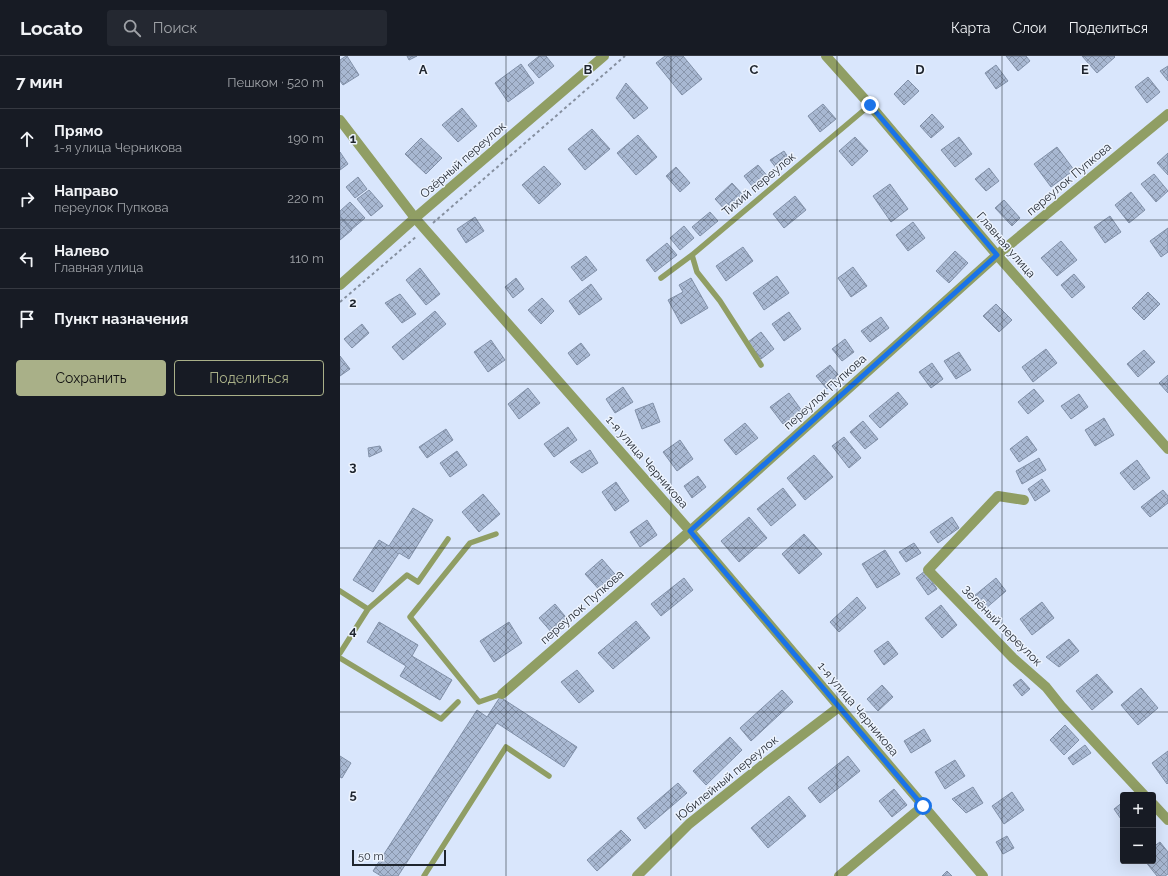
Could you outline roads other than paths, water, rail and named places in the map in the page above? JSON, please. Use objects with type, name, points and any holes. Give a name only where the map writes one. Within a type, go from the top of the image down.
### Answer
[{"type":"street","name":"Озёрный переулок","points":[[340,285],[415,218],[604,56]]},
{"type":"street","name":"Главная улица","points":[[826,56],[870,105],[997,255],[1168,449]]},
{"type":"street","name":"переулок Пупкова","points":[[502,694],[690,531],[997,255],[1168,114]]},
{"type":"street","name":"1-я улица Черникова","points":[[340,120],[425,230],[690,531],[983,876]]},
{"type":"street","name":"Зелёный переулок","points":[[1024,500],[998,496],[928,570],[1012,658],[1046,687],[1062,707],[1141,792]]},
{"type":"street","name":"Юбилейный переулок","points":[[637,876],[689,824],[839,707]]},
{"type":"street","points":[[839,876],[923,806]]},
{"type":"street","points":[[1156,807],[1168,820]]},
{"type":"lane","name":"Тихий переулок","points":[[661,278],[692,255],[870,105]]},
{"type":"lane","points":[[692,255],[697,272],[720,301],[761,365]]},
{"type":"lane","points":[[496,534],[470,543],[410,617],[479,702],[502,694]]},
{"type":"lane","points":[[340,653],[368,608],[406,575],[418,582],[448,539]]},
{"type":"lane","points":[[340,591],[368,608]]},
{"type":"lane","points":[[340,658],[441,719],[458,702]]},
{"type":"lane","points":[[424,876],[506,747],[548,776]]}]
